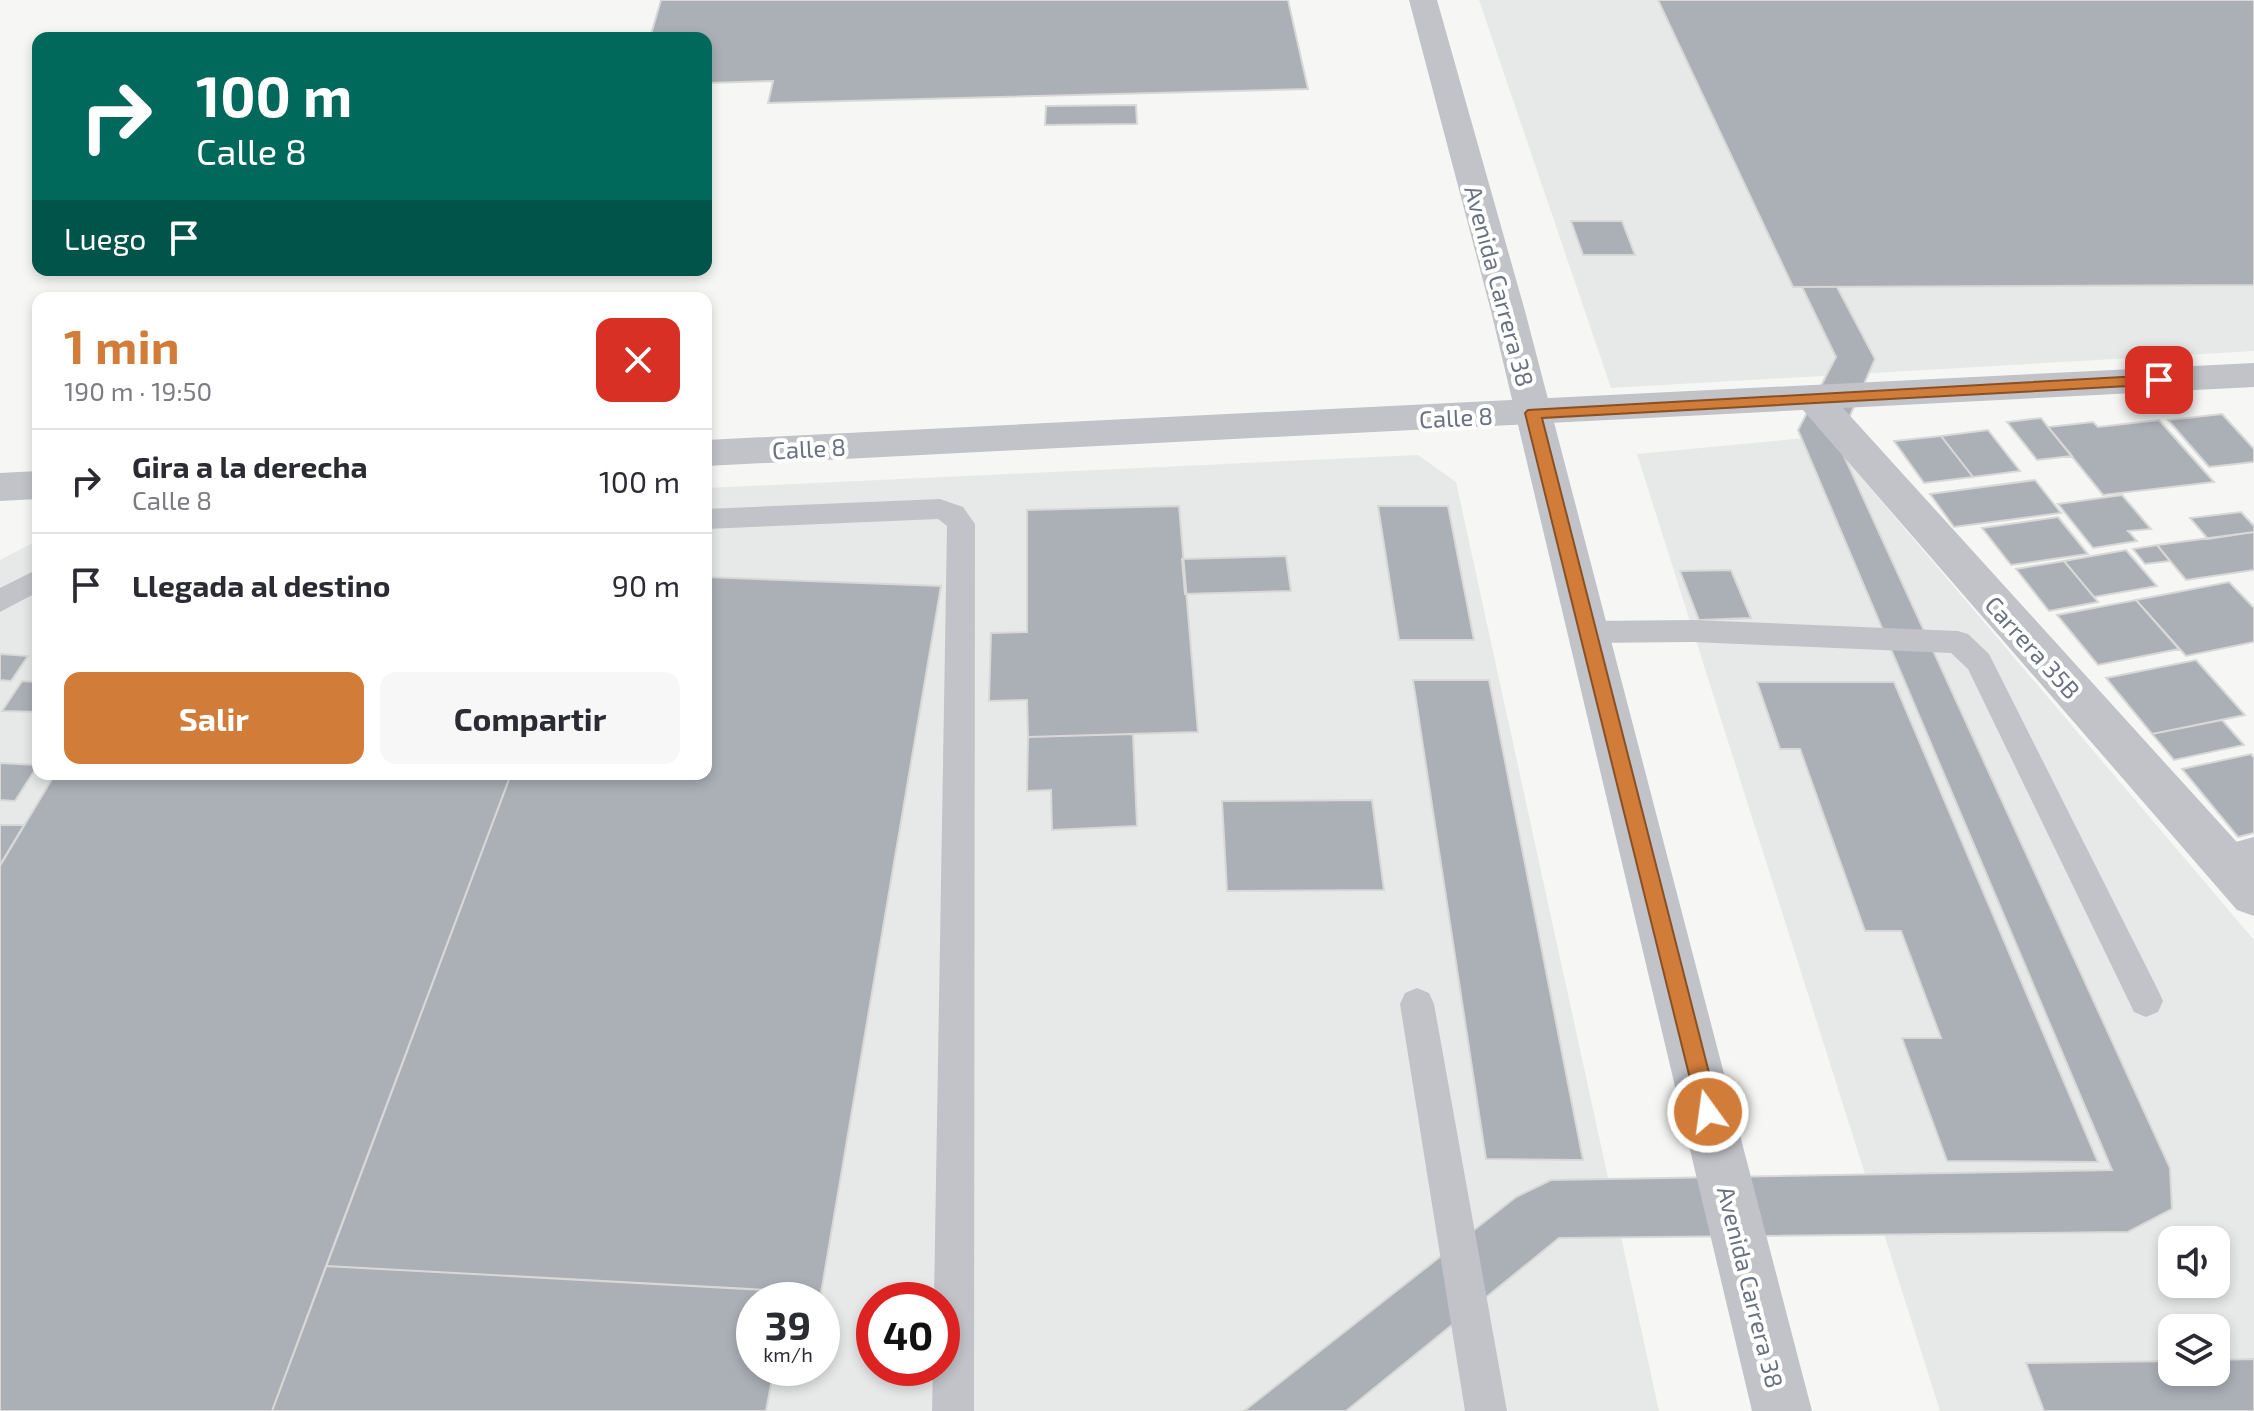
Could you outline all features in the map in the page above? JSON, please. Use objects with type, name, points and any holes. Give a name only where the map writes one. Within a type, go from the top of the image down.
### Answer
[{"type":"street","name":"Avenida Carrera 38","points":[[1423,0],[1533,413],[1782,1411]]},
{"type":"street","name":"Calle 8","points":[[712,453],[2254,375]]},
{"type":"street","name":"Carrera 35B","points":[[1812,397],[2237,855],[2254,895]]},
{"type":"street","points":[[0,487],[32,485]]},
{"type":"lane","points":[[712,519],[940,509],[953,514],[961,524],[953,1411]]},
{"type":"lane","points":[[0,601],[32,582]]},
{"type":"lane","points":[[1588,632],[1693,631],[1958,642],[1979,662],[2146,1001]]},
{"type":"lane","points":[[1417,1004],[1486,1411]]},
{"type":"shaded area","points":[[1479,0],[2254,0],[2254,351],[1611,388]]},
{"type":"shaded area","points":[[1826,436],[2254,940],[2254,1411],[1940,1411],[1637,454]]},
{"type":"shaded area","points":[[1418,455],[1456,482],[1659,1411],[0,1411],[0,560],[32,543],[32,780],[712,780],[712,488]]},
{"type":"building","points":[[661,0],[1288,0],[1308,89],[768,103],[773,81],[712,83],[712,32],[652,32]]},
{"type":"building","points":[[1658,0],[2254,0],[2254,285],[1793,287]]},
{"type":"building","points":[[1136,105],[1137,124],[1045,125],[1046,106]]},
{"type":"building","points":[[1571,221],[1622,221],[1635,255],[1583,255]]},
{"type":"building","points":[[1802,287],[1837,287],[1875,359],[1838,443],[2170,1168],[2172,1209],[2128,1232],[1559,1238],[1346,1411],[1244,1411],[1516,1197],[1551,1180],[2112,1170],[1798,430],[1836,357]]},
{"type":"building","points":[[2222,414],[2254,449],[2254,462],[2209,467],[2168,420]]},
{"type":"building","points":[[2041,418],[2072,456],[2037,460],[2007,422]]},
{"type":"building","points":[[2159,420],[2214,482],[2103,495],[2048,427],[2093,422],[2098,427]]},
{"type":"building","points":[[1988,430],[2020,471],[1973,477],[1941,436]]},
{"type":"building","points":[[1941,436],[1973,477],[1924,483],[1894,441]]},
{"type":"building","points":[[2035,480],[2061,513],[1954,527],[1930,494]]},
{"type":"building","points":[[2122,495],[2151,529],[2128,531],[2137,541],[2093,548],[2058,504]]},
{"type":"building","points":[[1179,506],[1198,732],[1028,737],[1027,700],[989,701],[991,633],[1027,632],[1027,510]]},
{"type":"building","points":[[1378,506],[1448,506],[1474,640],[1399,640]]},
{"type":"building","points":[[2241,512],[2254,526],[2254,532],[2208,539],[2190,518]]},
{"type":"building","points":[[2058,517],[2088,554],[2011,565],[1982,528]]},
{"type":"building","points":[[2254,532],[2254,570],[2186,580],[2157,545]]},
{"type":"building","points":[[2157,545],[2170,561],[2145,564],[2133,549]]},
{"type":"building","points":[[2126,550],[2157,586],[2094,597],[2064,561]]},
{"type":"building","points":[[1286,556],[1291,591],[1185,594],[1182,559]]},
{"type":"building","points":[[2064,561],[2098,602],[2049,611],[2016,569]]},
{"type":"building","points":[[1731,570],[1751,618],[1699,620],[1680,571]]},
{"type":"building","points":[[712,577],[941,586],[823,1282],[736,1282],[736,1288],[326,1266],[509,780],[712,780]]},
{"type":"building","points":[[2229,582],[2254,608],[2254,642],[2186,656],[2136,600]]},
{"type":"building","points":[[2136,600],[2179,649],[2098,665],[2057,615]]},
{"type":"building","points":[[0,655],[28,656],[11,681],[0,680]]},
{"type":"building","points":[[2196,660],[2245,715],[2152,734],[2106,678]]},
{"type":"building","points":[[1413,680],[1489,680],[1583,1160],[1486,1159]]},
{"type":"building","points":[[22,681],[32,682],[32,712],[2,711]]},
{"type":"building","points":[[1757,682],[1894,682],[2098,1162],[1947,1161],[1902,1038],[1941,1038],[1901,931],[1865,931],[1800,749],[1780,749]]},
{"type":"building","points":[[2222,720],[2244,745],[2174,760],[2152,734]]},
{"type":"building","points":[[1133,734],[1137,826],[1052,830],[1051,790],[1027,791],[1028,737]]},
{"type":"building","points":[[2251,754],[2254,758],[2254,833],[2238,837],[2182,769]]},
{"type":"building","points":[[0,763],[32,765],[32,774],[15,801],[0,800]]},
{"type":"building","points":[[51,780],[509,780],[272,1411],[0,1411],[0,866]]},
{"type":"building","points":[[1372,800],[1384,890],[1227,891],[1222,801]]},
{"type":"building","points":[[0,825],[24,825],[0,865]]},
{"type":"building","points":[[326,1266],[736,1288],[736,1386],[771,1386],[766,1411],[272,1411]]},
{"type":"building","points":[[2254,1359],[2254,1411],[2044,1411],[2026,1363],[2158,1361],[2158,1386],[2230,1386],[2230,1360]]},
{"type":"route","points":[[1708,1112],[1533,413],[2159,380]]}]
